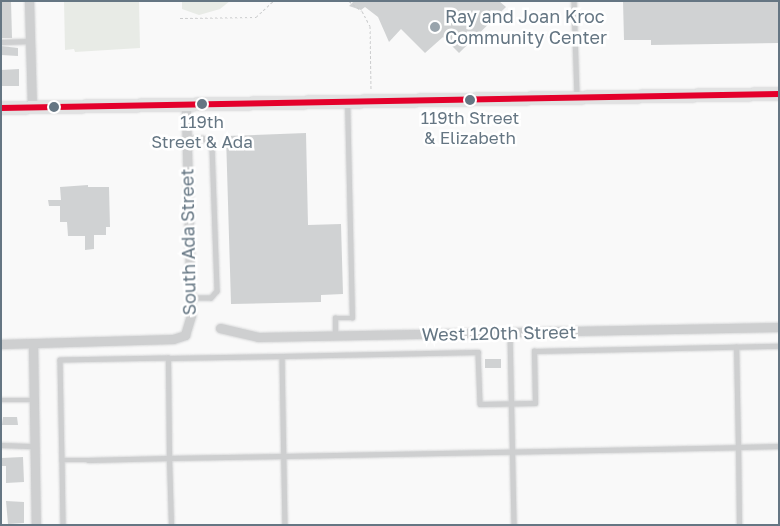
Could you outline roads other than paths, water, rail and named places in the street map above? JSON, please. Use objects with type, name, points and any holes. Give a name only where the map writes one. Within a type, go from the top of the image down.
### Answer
[{"type":"street","points":[[29,1],[32,108]]},
{"type":"street","points":[[1,108],[779,94]]},
{"type":"street","name":"South Ada Street","points":[[32,343],[173,340],[180,338],[188,329],[191,298],[186,105]]},
{"type":"street","name":"West 120th Street","points":[[220,328],[258,337],[779,327]]},
{"type":"street","points":[[1,344],[32,343],[36,525]]},
{"type":"lane","points":[[574,1],[578,98]]},
{"type":"lane","points":[[1,42],[30,42]]},
{"type":"lane","points":[[335,336],[335,318],[352,318],[347,102]]},
{"type":"lane","points":[[187,138],[203,138],[212,146],[216,291],[211,298],[191,298]]},
{"type":"lane","points":[[510,332],[514,525]]},
{"type":"lane","points":[[63,525],[60,360],[478,352],[480,404],[535,403],[534,352],[779,346]]},
{"type":"lane","points":[[736,347],[739,525]]},
{"type":"lane","points":[[282,356],[285,525]]},
{"type":"lane","points":[[168,358],[171,525]]},
{"type":"lane","points":[[1,400],[34,400]]},
{"type":"lane","points":[[1,446],[35,446]]},
{"type":"lane","points":[[62,460],[779,446]]},
{"type":"place","name":"Ray and Joan Kroc Community Center","points":[[435,27]]},
{"type":"place","name":"119th Street & Elizabeth","points":[[470,100]]},
{"type":"place","name":"119th Street & Ada","points":[[202,104]]}]
